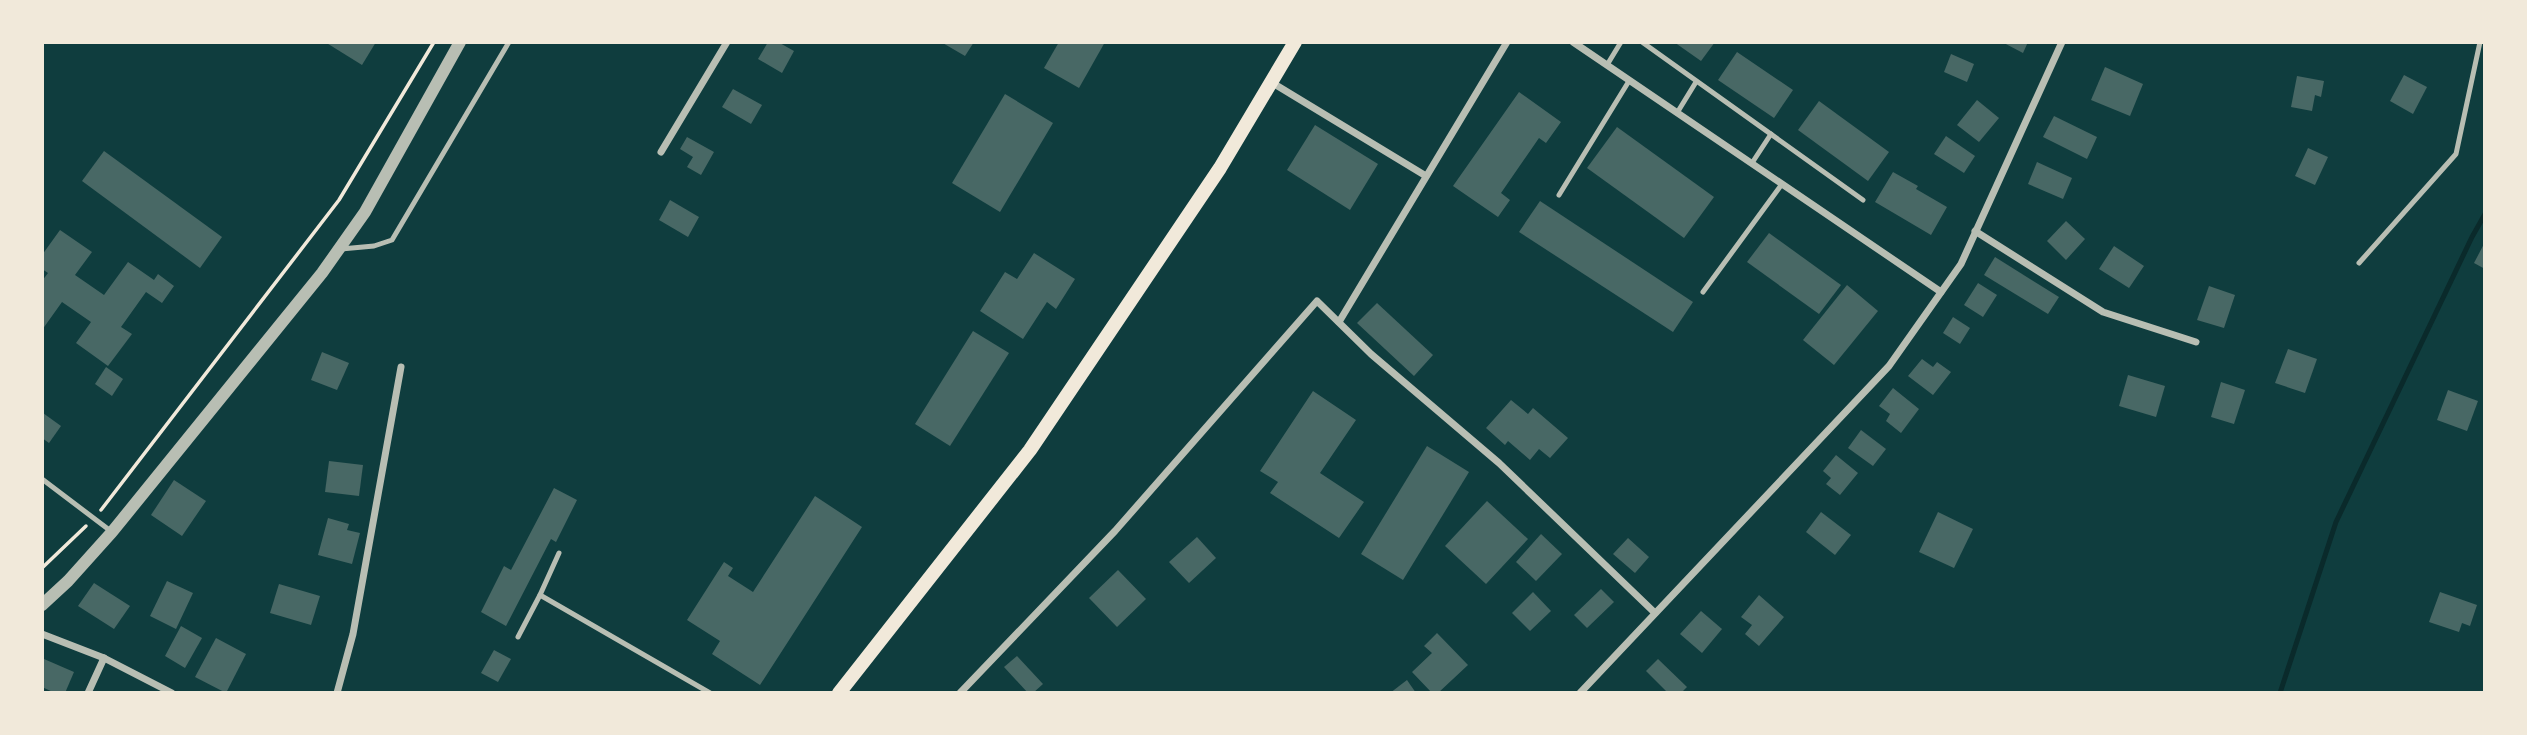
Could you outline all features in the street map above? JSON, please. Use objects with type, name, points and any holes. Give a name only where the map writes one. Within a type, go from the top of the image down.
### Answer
[{"type":"main road","points":[[839,693],[1030,450],[1220,168],[1295,42]]},
{"type":"street","points":[[42,605],[68,581],[112,532],[322,273],[365,212],[460,42]]},
{"type":"street","points":[[661,152],[727,42]]},
{"type":"street","points":[[1339,323],[1507,42]]},
{"type":"street","points":[[1573,42],[1941,292]]},
{"type":"street","points":[[1580,693],[1889,366],[1961,264],[2062,42]]},
{"type":"street","points":[[1271,82],[1426,176]]},
{"type":"street","points":[[1975,231],[2103,312],[2196,342]]},
{"type":"street","points":[[960,693],[1115,531],[1317,302],[1371,354],[1499,463],[1655,613]]},
{"type":"street","points":[[337,693],[353,634],[401,368]]},
{"type":"street","points":[[42,634],[104,658],[172,693]]},
{"type":"street","points":[[88,693],[104,658]]},
{"type":"lane","points":[[338,250],[374,246],[392,240],[509,42]]},
{"type":"lane","points":[[1607,65],[1621,42]]},
{"type":"lane","points":[[1642,42],[1863,200]]},
{"type":"lane","points":[[2359,263],[2456,154],[2480,42]]},
{"type":"lane","points":[[1559,195],[1629,80]]},
{"type":"lane","points":[[1677,113],[1696,82]]},
{"type":"lane","points":[[1752,163],[1771,134]]},
{"type":"lane","points":[[1703,292],[1782,184]]},
{"type":"lane","points":[[42,479],[112,532]]},
{"type":"lane","points":[[518,637],[559,553]]},
{"type":"lane","points":[[540,595],[710,693]]},
{"type":"path","points":[[42,568],[95,518],[339,200],[434,42]]},
{"type":"building","points":[[325,42],[376,42],[362,65]]},
{"type":"building","points":[[768,42],[778,42],[794,51],[782,73],[758,59]]},
{"type":"building","points":[[941,42],[974,42],[965,56]]},
{"type":"building","points":[[1059,42],[1105,42],[1079,88],[1044,68]]},
{"type":"building","points":[[1674,42],[1715,42],[1701,61]]},
{"type":"building","points":[[2002,42],[2028,42],[2023,53]]},
{"type":"building","points":[[1737,52],[1793,90],[1774,118],[1718,80]]},
{"type":"building","points":[[1951,54],[1974,64],[1967,82],[1944,72]]},
{"type":"building","points":[[2105,67],[2143,84],[2130,116],[2091,100]]},
{"type":"building","points":[[2404,75],[2427,87],[2413,114],[2390,101]]},
{"type":"building","points":[[2297,76],[2324,81],[2321,97],[2315,95],[2312,111],[2291,107]]},
{"type":"building","points":[[733,89],[762,105],[751,124],[722,107]]},
{"type":"building","points":[[1519,92],[1561,122],[1546,143],[1539,138],[1501,193],[1510,200],[1498,217],[1453,186]]},
{"type":"building","points":[[1005,94],[1053,123],[1000,212],[952,183]]},
{"type":"building","points":[[1977,100],[1999,118],[1979,142],[1957,125]]},
{"type":"building","points":[[1819,101],[1889,152],[1868,181],[1798,130]]},
{"type":"building","points":[[2054,116],[2097,137],[2087,159],[2043,137]]},
{"type":"building","points":[[1315,125],[1378,164],[1350,210],[1287,170]]},
{"type":"building","points":[[1617,127],[1714,197],[1684,238],[1587,168]]},
{"type":"building","points":[[1946,136],[1975,156],[1964,173],[1934,154]]},
{"type":"building","points":[[687,137],[714,152],[701,175],[687,167],[693,157],[680,149]]},
{"type":"building","points":[[2308,148],[2328,157],[2315,185],[2295,176]]},
{"type":"building","points":[[104,151],[222,237],[200,268],[82,181]]},
{"type":"building","points":[[2037,162],[2072,178],[2063,199],[2028,184]]},
{"type":"building","points":[[1893,172],[1947,207],[1931,235],[1875,202]]},
{"type":"building","points":[[670,200],[699,217],[688,237],[659,220]]},
{"type":"building","points":[[1540,201],[1693,302],[1673,332],[1519,232]]},
{"type":"building","points":[[2066,221],[2085,239],[2066,260],[2047,241]]},
{"type":"building","points":[[60,230],[92,252],[75,275],[104,295],[128,262],[154,280],[158,274],[174,286],[162,303],[146,292],[121,327],[132,334],[108,366],[76,343],[91,322],[62,302],[42,330],[42,281],[48,273],[42,269],[42,255]]},
{"type":"building","points":[[1769,233],[1841,285],[1819,314],[1747,262]]},
{"type":"building","points":[[2485,242],[2485,269],[2474,263]]},
{"type":"building","points":[[2114,246],[2144,266],[2129,288],[2099,269]]},
{"type":"building","points":[[1034,253],[1075,279],[1056,309],[1047,302],[1023,339],[980,311],[1005,272],[1017,279]]},
{"type":"building","points":[[1995,257],[2059,297],[2048,314],[1984,275]]},
{"type":"building","points":[[1978,283],[1997,295],[1983,317],[1964,305]]},
{"type":"building","points":[[1847,285],[1878,311],[1834,365],[1803,340]]},
{"type":"building","points":[[2209,286],[2235,295],[2224,328],[2197,320]]},
{"type":"building","points":[[1377,303],[1433,355],[1414,376],[1357,323]]},
{"type":"building","points":[[1953,317],[1970,328],[1960,344],[1943,333]]},
{"type":"building","points":[[973,331],[1009,353],[950,446],[915,424]]},
{"type":"building","points":[[2288,349],[2317,359],[2305,393],[2275,383]]},
{"type":"building","points":[[322,352],[349,363],[337,390],[311,380]]},
{"type":"building","points":[[1922,359],[1933,367],[1937,362],[1951,372],[1933,395],[1908,376]]},
{"type":"building","points":[[106,367],[123,379],[112,396],[95,384]]},
{"type":"building","points":[[2128,375],[2165,386],[2156,417],[2119,406]]},
{"type":"building","points":[[2221,382],[2245,390],[2234,424],[2211,417]]},
{"type":"building","points":[[1893,388],[1919,409],[1901,433],[1886,421],[1890,414],[1879,406]]},
{"type":"building","points":[[2448,390],[2478,401],[2467,431],[2437,420]]},
{"type":"building","points":[[1313,391],[1356,420],[1320,473],[1364,502],[1339,538],[1270,493],[1278,482],[1260,471]]},
{"type":"building","points":[[1511,400],[1528,414],[1533,408],[1568,438],[1550,458],[1539,449],[1530,460],[1508,441],[1505,445],[1486,428]]},
{"type":"building","points":[[43,413],[61,426],[49,443],[42,438]]},
{"type":"building","points":[[1861,430],[1886,449],[1873,466],[1848,448]]},
{"type":"building","points":[[1427,446],[1469,472],[1403,580],[1361,554]]},
{"type":"building","points":[[1836,455],[1858,473],[1840,495],[1826,484],[1831,478],[1823,471]]},
{"type":"building","points":[[329,461],[363,465],[359,496],[325,492]]},
{"type":"building","points":[[174,480],[206,501],[182,536],[151,515]]},
{"type":"building","points":[[554,488],[577,500],[556,542],[551,539],[506,626],[481,612],[504,566],[511,570]]},
{"type":"building","points":[[815,496],[862,527],[760,685],[712,654],[720,641],[687,620],[724,562],[733,568],[728,576],[753,592]]},
{"type":"building","points":[[1487,501],[1528,539],[1486,584],[1445,546]]},
{"type":"building","points":[[1821,512],[1851,535],[1835,555],[1806,532]]},
{"type":"building","points":[[1938,512],[1973,529],[1954,568],[1919,552]]},
{"type":"building","points":[[328,518],[349,524],[347,530],[360,533],[352,564],[318,555]]},
{"type":"building","points":[[1541,534],[1562,554],[1536,581],[1516,562]]},
{"type":"building","points":[[1197,537],[1216,558],[1189,583],[1169,562]]},
{"type":"building","points":[[1628,538],[1649,557],[1635,573],[1613,554]]},
{"type":"building","points":[[1118,570],[1146,599],[1117,627],[1089,598]]},
{"type":"building","points":[[167,581],[193,593],[176,629],[150,616]]},
{"type":"building","points":[[94,583],[130,606],[114,629],[78,606]]},
{"type":"building","points":[[279,584],[320,596],[311,625],[270,613]]},
{"type":"building","points":[[1601,589],[1614,602],[1587,628],[1574,615]]},
{"type":"building","points":[[1533,592],[1551,611],[1530,631],[1512,613]]},
{"type":"building","points":[[2440,592],[2477,605],[2470,626],[2462,623],[2459,632],[2429,622]]},
{"type":"building","points":[[1759,595],[1784,617],[1759,646],[1745,634],[1752,625],[1741,617]]},
{"type":"building","points":[[1701,611],[1722,629],[1702,653],[1680,634]]},
{"type":"building","points":[[181,626],[202,638],[185,668],[165,656]]},
{"type":"building","points":[[1437,633],[1468,665],[1438,693],[1432,693],[1412,672],[1432,653],[1424,646]]},
{"type":"building","points":[[216,638],[246,654],[226,693],[195,677]]},
{"type":"building","points":[[494,650],[511,659],[498,682],[481,673]]},
{"type":"building","points":[[1017,656],[1043,684],[1033,693],[1028,693],[1004,667]]},
{"type":"building","points":[[44,659],[74,672],[65,693],[55,693],[42,687]]},
{"type":"building","points":[[1658,659],[1687,687],[1681,693],[1668,693],[1646,671]]},
{"type":"building","points":[[1407,680],[1416,693],[1390,693]]},
{"type":"waterway","points":[[2280,693],[2336,522],[2485,214]]}]
